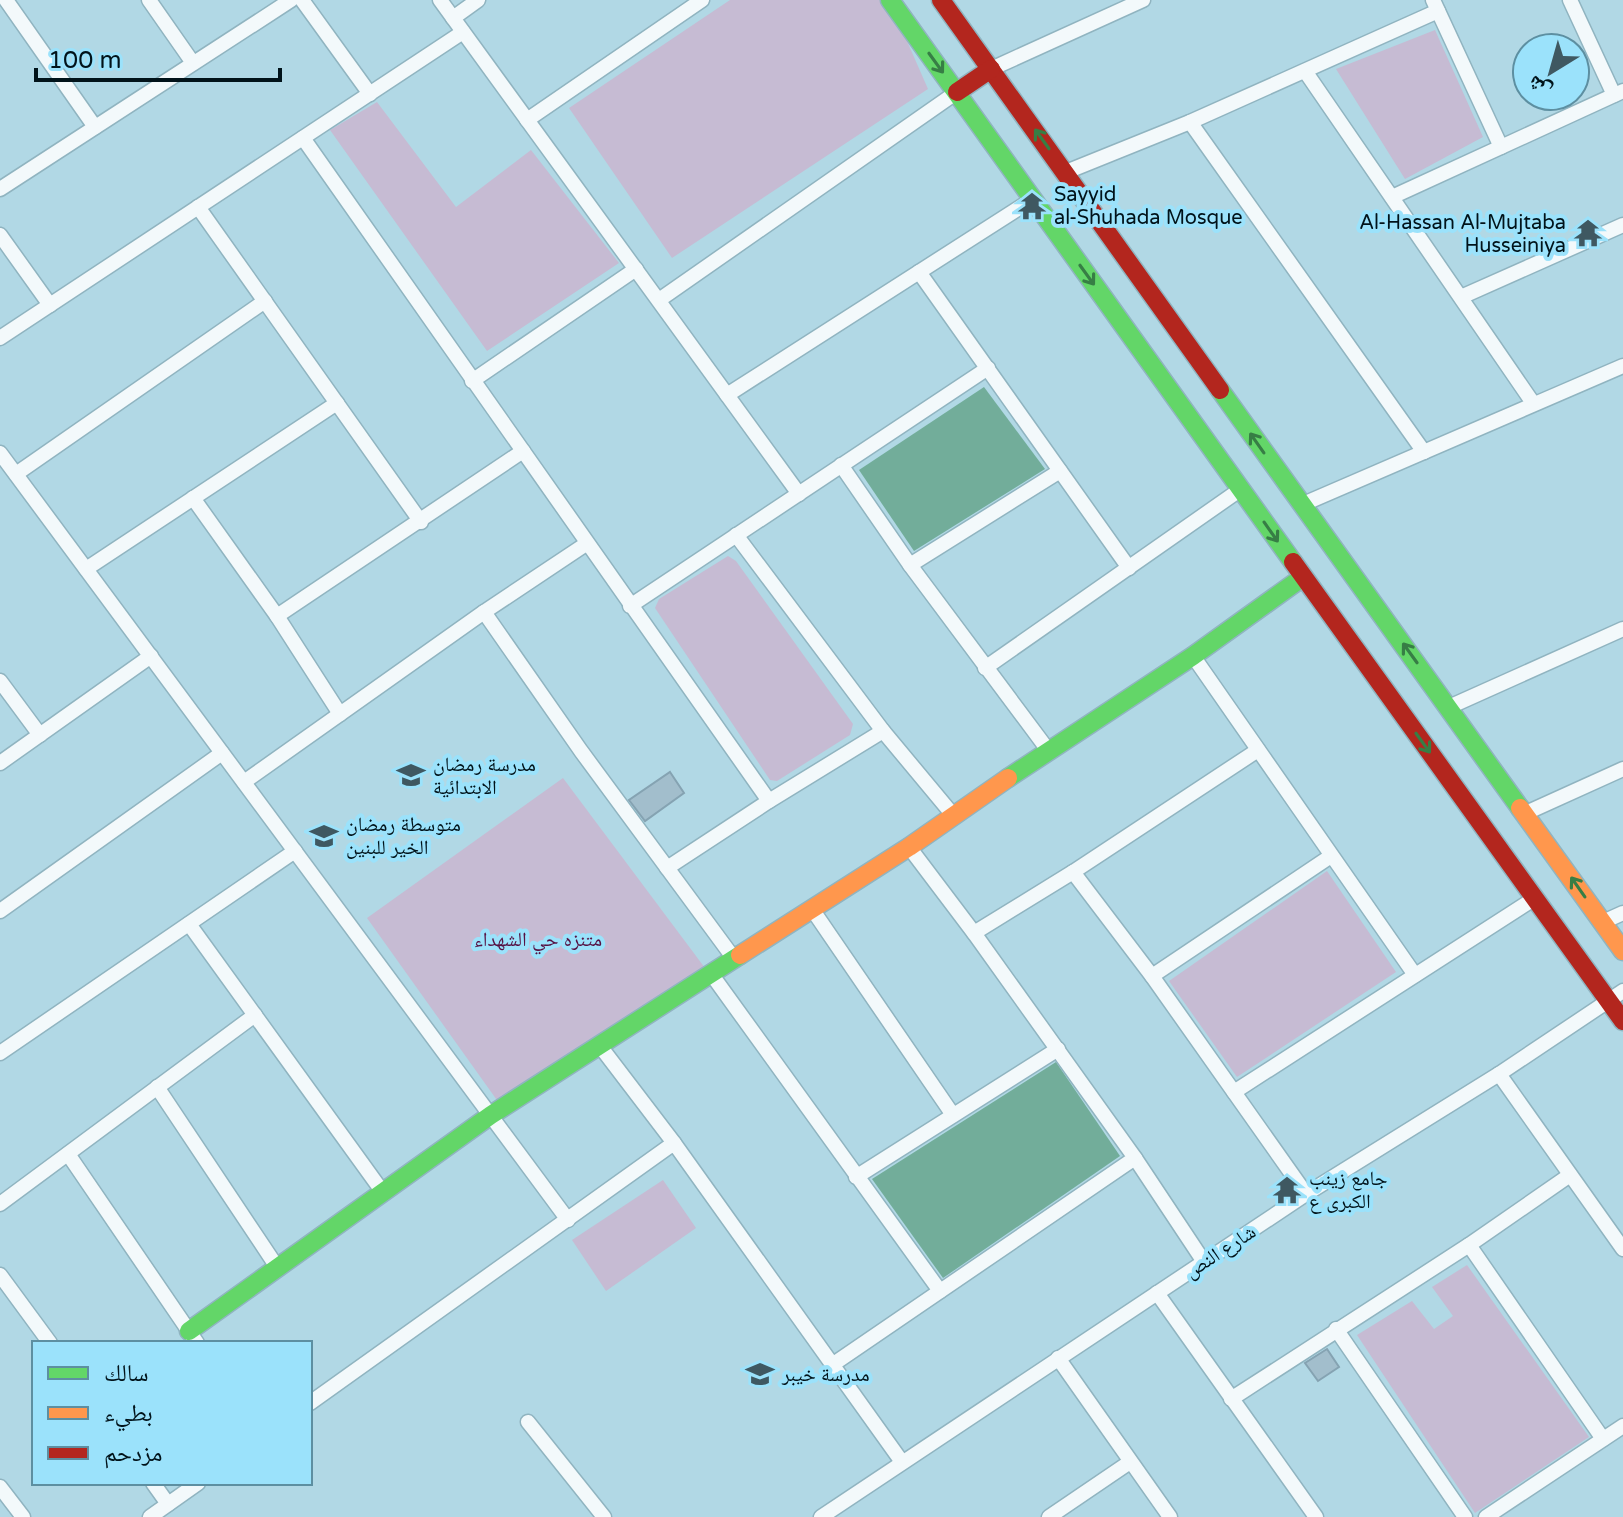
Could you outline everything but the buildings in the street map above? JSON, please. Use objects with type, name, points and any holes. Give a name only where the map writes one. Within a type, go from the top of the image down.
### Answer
[{"type":"main road","points":[[890,0],[1535,898],[1616,996],[1623,1021]]},
{"type":"main road","points":[[941,0],[1623,951]]},
{"type":"main road","points":[[957,92],[991,69]]},
{"type":"main road","points":[[193,1337],[277,1267],[491,1115],[909,847],[1048,750],[1193,656],[1303,577]]},
{"type":"street","points":[[0,4],[6,0],[95,127]]},
{"type":"street","points":[[149,0],[193,63]]},
{"type":"street","points":[[0,189],[291,0]]},
{"type":"street","points":[[302,0],[370,94]]},
{"type":"street","points":[[440,0],[799,494]]},
{"type":"street","points":[[453,18],[478,0]]},
{"type":"street","points":[[527,120],[702,0]]},
{"type":"street","points":[[991,69],[1143,0]]},
{"type":"street","points":[[1392,197],[1618,93],[1570,0]]},
{"type":"street","points":[[1066,172],[1305,71],[1436,6],[1501,147]]},
{"type":"street","points":[[0,338],[463,32]]},
{"type":"street","points":[[1305,71],[1533,403]]},
{"type":"street","points":[[659,300],[957,92]]},
{"type":"street","points":[[1190,122],[1424,452]]},
{"type":"street","points":[[303,138],[769,801]]},
{"type":"street","points":[[727,395],[1033,199]]},
{"type":"street","points":[[198,207],[421,522]]},
{"type":"street","points":[[1461,297],[1623,225]]},
{"type":"street","points":[[0,235],[50,305]]},
{"type":"street","points":[[472,381],[636,269]]},
{"type":"street","points":[[919,272],[1129,568]]},
{"type":"street","points":[[16,474],[265,301]]},
{"type":"street","points":[[1301,505],[1623,366]]},
{"type":"street","points":[[630,606],[988,368]]},
{"type":"street","points":[[86,569],[337,403]]},
{"type":"street","points":[[277,616],[523,451]]},
{"type":"street","points":[[0,453],[568,1220]]},
{"type":"street","points":[[841,465],[910,565],[1048,750]]},
{"type":"street","points":[[910,565],[1060,471]]},
{"type":"street","points":[[985,668],[1241,489]]},
{"type":"street","points":[[193,498],[277,616],[340,714]]},
{"type":"street","points":[[736,535],[883,731],[953,815]]},
{"type":"street","points":[[244,782],[484,612],[586,544]]},
{"type":"street","points":[[484,612],[735,960]]},
{"type":"street","points":[[1449,707],[1623,629]]},
{"type":"street","points":[[0,763],[151,656]]},
{"type":"street","points":[[1193,656],[1415,975]]},
{"type":"street","points":[[0,681],[40,735]]},
{"type":"street","points":[[667,868],[883,731]]},
{"type":"street","points":[[974,933],[1258,750]]},
{"type":"street","points":[[0,911],[222,753]]},
{"type":"street","points":[[1526,813],[1623,769]]},
{"type":"street","points":[[909,847],[1058,1049],[1204,1262]]},
{"type":"street","points":[[0,1053],[295,851]]},
{"type":"street","points":[[1152,976],[1331,856]]},
{"type":"street","points":[[1073,872],[1152,976],[1306,1194]]},
{"type":"street","points":[[1234,1092],[1535,898]]},
{"type":"street","points":[[812,909],[953,1115]]},
{"type":"street","points":[[1603,922],[1623,913]]},
{"type":"street","points":[[189,924],[382,1191]]},
{"type":"street","points":[[712,975],[940,1291]]},
{"type":"street","name":"شارع النص","points":[[821,1517],[1306,1194],[1499,1074],[1616,996]]},
{"type":"street","points":[[0,1204],[255,1015]]},
{"type":"street","points":[[600,1046],[674,1143],[902,1462]]},
{"type":"street","points":[[856,1177],[1058,1049]]},
{"type":"street","points":[[1499,1074],[1623,1249]]},
{"type":"street","points":[[157,1087],[277,1267]]},
{"type":"street","points":[[312,1402],[674,1143]]},
{"type":"street","points":[[68,1154],[193,1337]]},
{"type":"street","points":[[832,1365],[1135,1158]]},
{"type":"street","points":[[1231,1399],[1469,1245],[1570,1175]]},
{"type":"street","points":[[1469,1245],[1603,1439]]},
{"type":"street","points":[[0,1276],[49,1341]]},
{"type":"street","points":[[1157,1293],[1316,1517]]},
{"type":"street","points":[[1336,1329],[1465,1517]]},
{"type":"street","points":[[1058,1358],[1170,1517]]},
{"type":"street","points":[[528,1422],[604,1517]]},
{"type":"street","points":[[1486,1517],[1623,1426]]},
{"type":"street","points":[[1050,1517],[1130,1462]]},
{"type":"street","points":[[154,1485],[168,1504]]},
{"type":"street","points":[[150,1517],[195,1485]]},
{"type":"street","points":[[0,1487],[23,1517]]},
{"type":"green space","points":[[730,0],[889,0],[928,89],[672,258],[569,108]]},
{"type":"green space","points":[[1435,30],[1483,137],[1405,179],[1336,69]]},
{"type":"green space","points":[[377,102],[456,207],[531,150],[619,263],[487,351],[330,130]]},
{"type":"green space","points":[[728,556],[736,561],[853,724],[850,735],[777,781],[770,780],[655,608],[659,599]]},
{"type":"green space","name":"متنزه حي الشهداء","points":[[563,778],[705,968],[499,1103],[367,918]]},
{"type":"green space","points":[[1327,871],[1396,972],[1237,1077],[1169,981]]},
{"type":"green space","points":[[663,1180],[696,1228],[606,1291],[572,1240]]},
{"type":"green space","points":[[1467,1265],[1589,1437],[1475,1513],[1357,1335],[1412,1301],[1434,1329],[1453,1316],[1432,1287]]},
{"type":"shaded area","points":[[984,387],[1045,469],[914,551],[859,470]]},
{"type":"shaded area","points":[[1056,1062],[1120,1156],[943,1278],[872,1179]]},
{"type":"traffic: fast","points":[[890,0],[1293,562]]},
{"type":"traffic: fast","points":[[1220,390],[1520,808]]},
{"type":"traffic: fast","points":[[1008,778],[1193,656],[1303,577]]},
{"type":"traffic: fast","points":[[189,1331],[491,1115],[740,955]]},
{"type":"traffic: slow","points":[[740,955],[909,847],[1008,778]]},
{"type":"traffic: slow","points":[[1520,808],[1623,951]]},
{"type":"traffic: jam","points":[[941,0],[1220,390]]},
{"type":"traffic: jam","points":[[957,92],[991,69]]},
{"type":"traffic: jam","points":[[1293,562],[1623,1021]]},
{"type":"place","name":"Sayyid al-Shuhada Mosque","points":[[1032,206]]},
{"type":"place","name":"Al-Hassan Al-Mujtaba Husseiniya","points":[[1588,233]]},
{"type":"place","name":"مدرسة رمضان الابتدائية","points":[[411,775]]},
{"type":"place","name":"متوسطة رمضان الخير للبنين","points":[[324,836]]},
{"type":"place","name":"جامع زينب الكبرى ع","points":[[1287,1190]]},
{"type":"place","name":"مدرسة خيبر","points":[[760,1374]]}]
